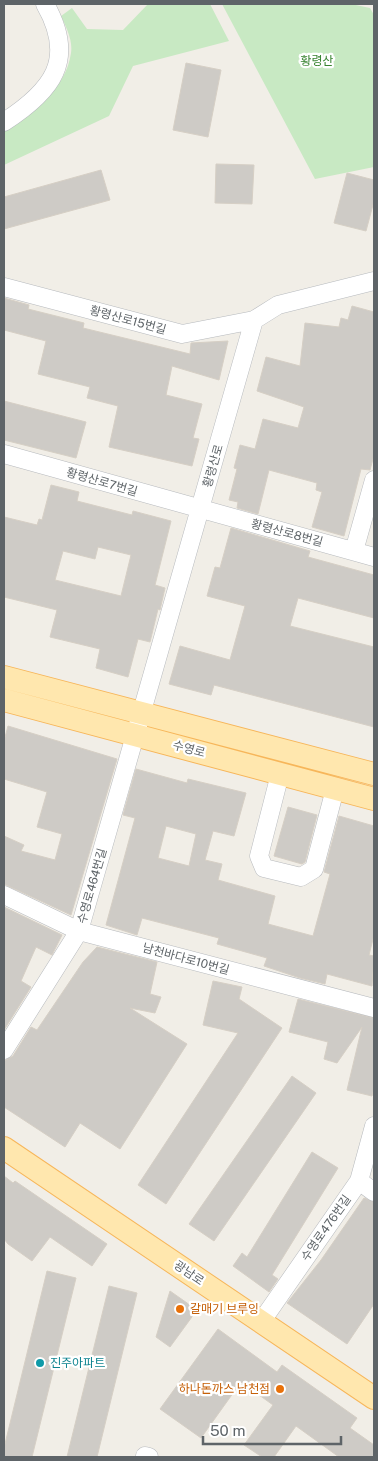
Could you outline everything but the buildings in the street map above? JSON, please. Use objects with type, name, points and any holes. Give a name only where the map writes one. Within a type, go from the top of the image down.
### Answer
[{"type":"main road","name":"수영로","points":[[4,677],[374,774]]},
{"type":"main road","name":"수영로","points":[[4,700],[374,799]]},
{"type":"main road","name":"광남로","points":[[4,1148],[374,1398]]},
{"type":"street","points":[[4,122],[23,110],[42,93],[57,70],[60,53],[56,28],[45,4]]},
{"type":"street","points":[[254,320],[278,305],[374,281]]},
{"type":"street","name":"황령산로15번길","points":[[4,287],[182,334],[254,320]]},
{"type":"street","name":"황령산로","points":[[136,735],[254,320]]},
{"type":"street","name":"황령산로7번길","points":[[4,454],[201,510]]},
{"type":"street","points":[[354,551],[374,480]]},
{"type":"street","name":"황령산로8번길","points":[[201,510],[374,556]]},
{"type":"street","name":"수영로464번길","points":[[4,1050],[79,930],[136,735]]},
{"type":"street","points":[[280,774],[260,856],[264,868],[301,877],[314,870],[335,789]]},
{"type":"street","name":"남천바다로10번길","points":[[4,895],[79,930],[374,1008]]},
{"type":"street","name":"수영로476번길","points":[[261,1322],[359,1181],[374,1126]]},
{"type":"street","points":[[359,1181],[374,1192]]},
{"type":"green space","points":[[148,4],[210,4],[229,41],[133,66],[109,116],[4,165],[4,129],[37,107],[55,89],[68,66],[71,43],[61,16],[72,8],[87,29],[123,30]]},
{"type":"green space","name":"황령산","points":[[222,4],[351,4],[370,8],[374,15],[374,167],[315,179]]},
{"type":"place","name":"갈매기 브루잉","points":[[180,1309]]},
{"type":"place","name":"진주아파트","points":[[40,1363]]},
{"type":"place","name":"하나돈까스 남천점","points":[[280,1389]]}]
